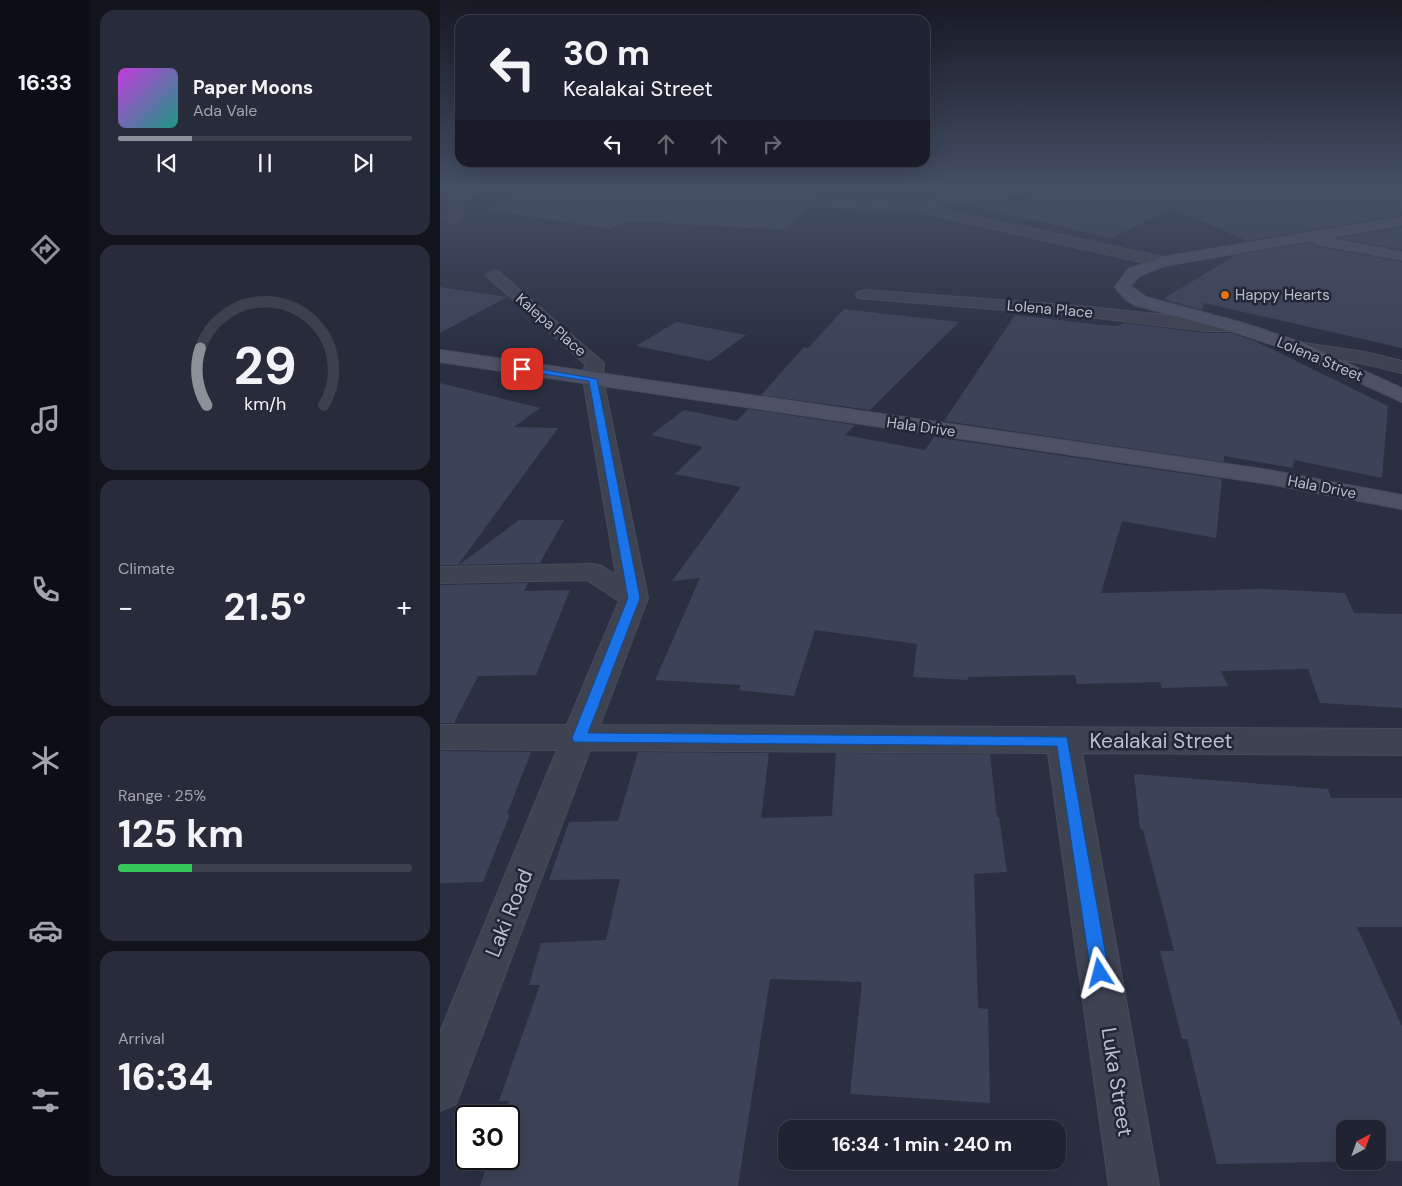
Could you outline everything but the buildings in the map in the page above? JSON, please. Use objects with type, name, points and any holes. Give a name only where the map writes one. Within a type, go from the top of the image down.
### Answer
[{"type":"street","points":[[1065,240],[1163,262],[1291,240]]},
{"type":"street","points":[[1318,240],[1402,256]]},
{"type":"street","name":"Lolena Street","points":[[1163,262],[1130,275],[1124,282],[1123,287],[1131,296],[1150,304],[1236,326],[1296,347],[1402,396]]},
{"type":"street","name":"Kalepa Place","points":[[494,276],[595,363],[593,379]]},
{"type":"street","name":"Lolena Place","points":[[864,296],[1017,305],[1206,326],[1236,326]]},
{"type":"street","points":[[1296,347],[1349,355],[1402,367]]},
{"type":"street","name":"Hala Drive","points":[[440,356],[1268,477],[1402,502]]},
{"type":"street","points":[[593,379],[634,598]]},
{"type":"street","points":[[440,575],[593,572],[634,598]]},
{"type":"street","name":"Laki Road","points":[[440,1088],[634,598]]},
{"type":"street","name":"Kealakai Street","points":[[440,737],[1402,742]]},
{"type":"street","name":"Luka Street","points":[[1063,741],[1134,1186]]},
{"type":"place","name":"Happy Hearts","points":[[1225,295]]},
{"type":"route","points":[[522,369],[593,379],[634,598],[579,738],[1063,741],[1100,973]]}]
